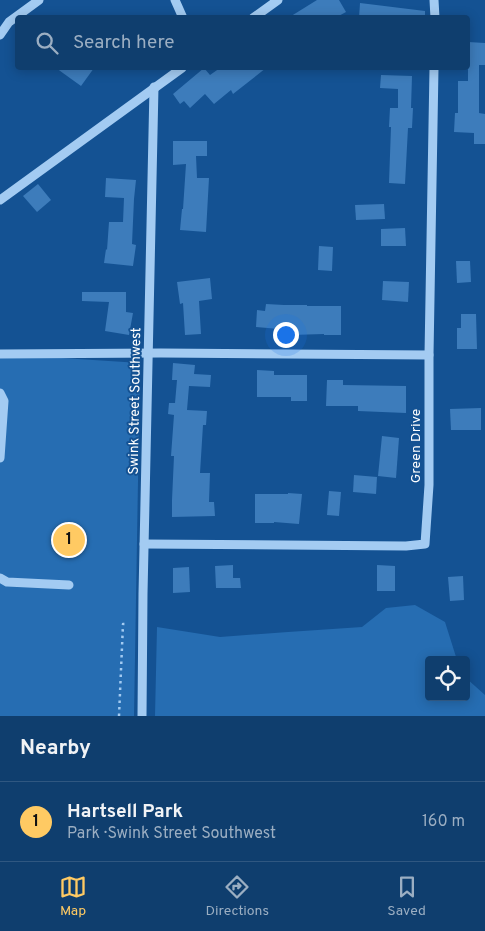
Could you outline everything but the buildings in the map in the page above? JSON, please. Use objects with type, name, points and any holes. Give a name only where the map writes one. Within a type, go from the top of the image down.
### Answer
[{"type":"street","points":[[18,15],[39,0]]},
{"type":"street","points":[[175,0],[182,15]]},
{"type":"street","points":[[257,15],[278,0]]},
{"type":"street","points":[[434,0],[435,15]]},
{"type":"street","points":[[0,34],[8,22],[15,17]]},
{"type":"street","points":[[0,200],[179,70]]},
{"type":"street","name":"Green Drive","points":[[144,544],[406,546],[425,544],[429,486],[429,355],[434,70]]},
{"type":"street","name":"Swink Street Southwest","points":[[142,716],[154,87]]},
{"type":"street","points":[[0,354],[429,355]]},
{"type":"street","points":[[0,392],[4,401],[0,458]]},
{"type":"street","points":[[0,578],[7,582],[69,585]]},
{"type":"path","points":[[119,716],[123,624],[128,624]]},
{"type":"shaded area","points":[[0,354],[140,363],[134,716],[0,716]]},
{"type":"shaded area","points":[[415,605],[445,622],[456,656],[425,656],[425,701],[470,701],[470,682],[485,695],[485,716],[155,716],[157,627],[220,637],[362,627],[386,608]]},
{"type":"place","name":"Hartsell Park","points":[[69,540]]}]
